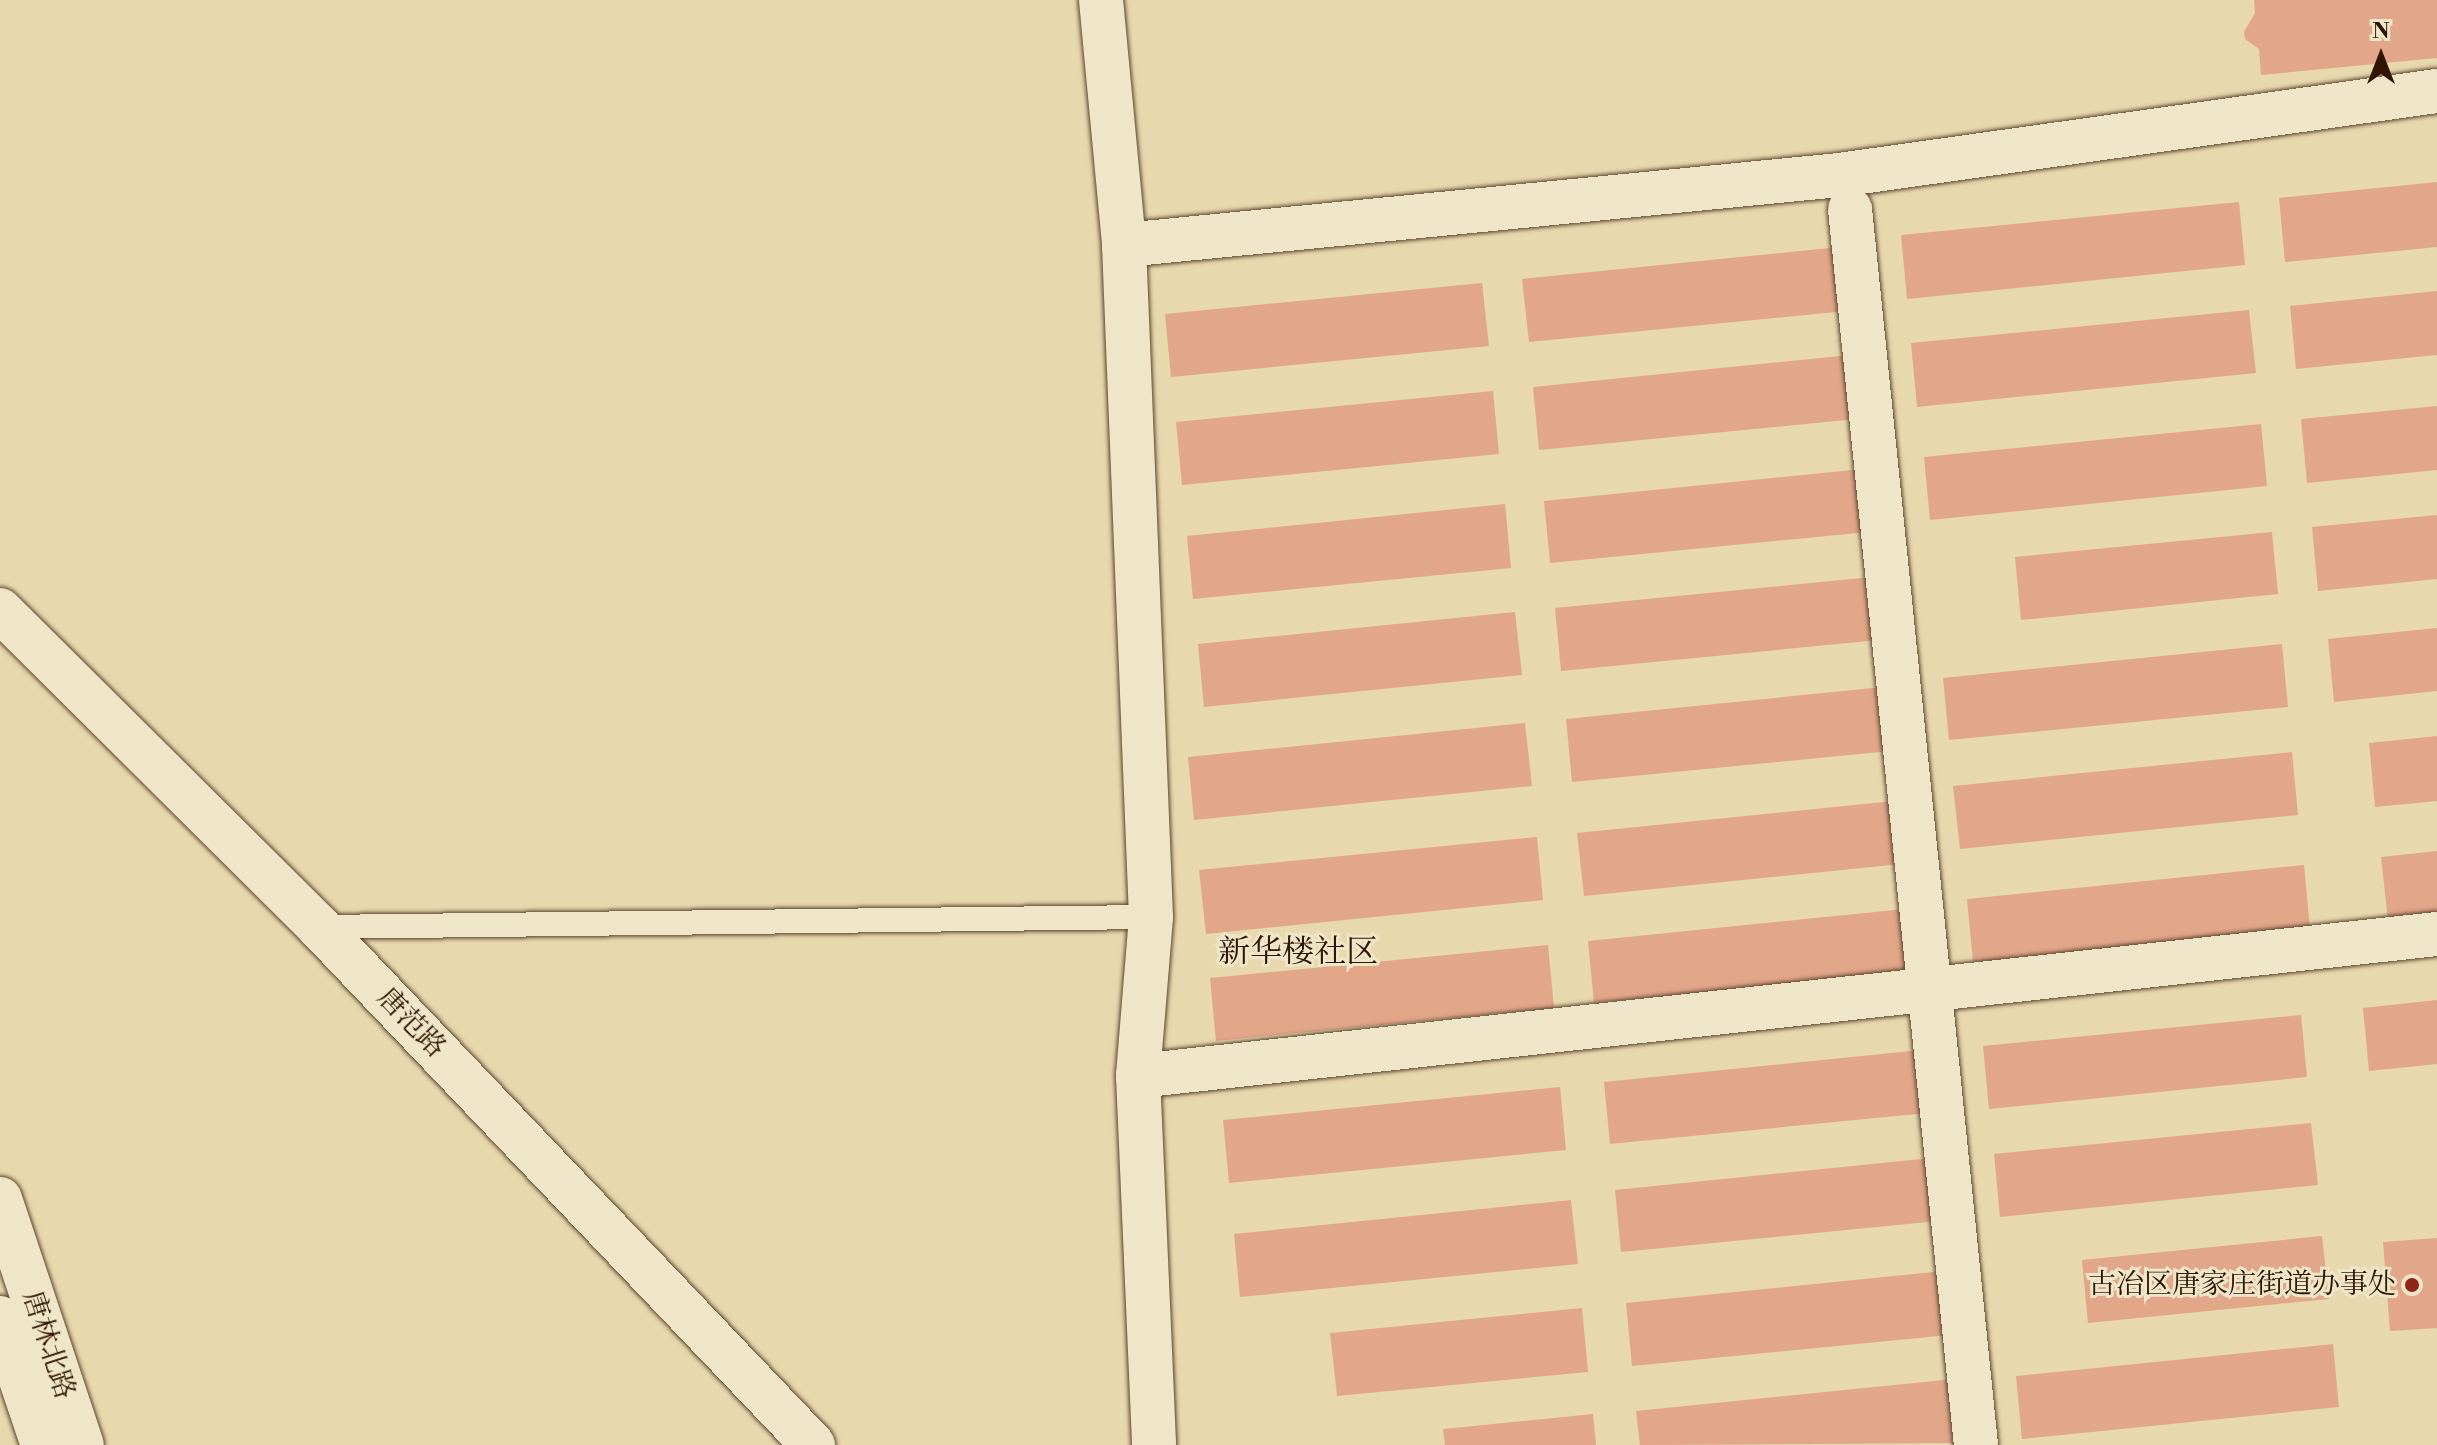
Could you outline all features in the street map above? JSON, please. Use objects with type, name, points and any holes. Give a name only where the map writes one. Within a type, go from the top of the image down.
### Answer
[{"type":"street","points":[[1101,0],[1124,245],[1151,917],[1138,1076],[1154,1445]]},
{"type":"street","points":[[1124,245],[1839,175],[2437,91]]},
{"type":"street","points":[[1850,209],[1976,1445]]},
{"type":"street","name":"唐范路","points":[[0,610],[319,927],[813,1445]]},
{"type":"street","points":[[1138,1076],[1929,987],[2437,934]]},
{"type":"street","name":"唐林北路","points":[[0,1199],[82,1445]]},
{"type":"street","name":"唐林北路","points":[[0,1318],[43,1445]]},
{"type":"lane","points":[[319,927],[1151,917]]},
{"type":"building","points":[[2254,0],[2437,0],[2437,58],[2261,75],[2259,49],[2245,39],[2244,32],[2255,13]]},
{"type":"building","points":[[2437,182],[2437,247],[2285,262],[2279,198]]},
{"type":"building","points":[[2239,202],[2245,265],[1907,299],[1901,235]]},
{"type":"building","points":[[1839,247],[1846,311],[1529,342],[1522,279]]},
{"type":"building","points":[[1482,283],[1489,346],[1171,377],[1165,314]]},
{"type":"building","points":[[2437,291],[2437,355],[2296,369],[2290,306]]},
{"type":"building","points":[[2249,310],[2256,373],[1917,407],[1911,343]]},
{"type":"building","points":[[1850,355],[1856,419],[1539,450],[1533,387]]},
{"type":"building","points":[[1493,391],[1499,454],[1182,485],[1176,422]]},
{"type":"building","points":[[2437,406],[2437,470],[2307,483],[2301,419]]},
{"type":"building","points":[[2261,424],[2267,486],[1930,520],[1924,457]]},
{"type":"building","points":[[1862,469],[1868,532],[1550,563],[1544,501]]},
{"type":"building","points":[[1505,504],[1511,568],[1193,599],[1187,536]]},
{"type":"building","points":[[2437,515],[2437,579],[2318,591],[2312,527]]},
{"type":"building","points":[[2272,532],[2278,594],[2021,620],[2015,557]]},
{"type":"building","points":[[1872,577],[1879,640],[1561,671],[1555,608]]},
{"type":"building","points":[[1515,612],[1522,675],[1204,707],[1198,644]]},
{"type":"building","points":[[2437,628],[2437,691],[2334,702],[2328,639]]},
{"type":"building","points":[[2282,644],[2288,707],[1949,740],[1943,678]]},
{"type":"building","points":[[1883,687],[1890,751],[1572,782],[1566,719]]},
{"type":"building","points":[[1525,723],[1532,786],[1194,820],[1188,757]]},
{"type":"building","points":[[2437,736],[2437,801],[2375,807],[2369,743]]},
{"type":"building","points":[[2292,752],[2298,815],[1960,849],[1953,786]]},
{"type":"building","points":[[1894,801],[1901,864],[1584,896],[1577,833]]},
{"type":"building","points":[[1537,837],[1543,900],[1206,934],[1199,870]]},
{"type":"building","points":[[2437,851],[2437,915],[2388,920],[2381,857]]},
{"type":"building","points":[[2304,865],[2310,929],[1973,962],[1967,899]]},
{"type":"building","points":[[1905,909],[1911,972],[1594,1003],[1588,941]]},
{"type":"building","points":[[1548,945],[1554,1008],[1216,1041],[1210,978]]},
{"type":"building","points":[[2437,1000],[2437,1064],[2369,1071],[2363,1008]]},
{"type":"building","points":[[2301,1015],[2307,1077],[1989,1109],[1983,1046]]},
{"type":"building","points":[[1921,1050],[1927,1113],[1610,1144],[1604,1082]]},
{"type":"building","points":[[1560,1087],[1566,1150],[1229,1183],[1223,1120]]},
{"type":"building","points":[[2311,1123],[2318,1185],[2000,1217],[1994,1154]]},
{"type":"building","points":[[1931,1158],[1938,1221],[1621,1252],[1615,1190]]},
{"type":"building","points":[[1571,1200],[1578,1264],[1240,1297],[1234,1234]]},
{"type":"building","points":[[2322,1236],[2329,1299],[2088,1323],[2082,1260]]},
{"type":"building","name":"古冶区唐家庄街道办事处","points":[[2437,1238],[2437,1328],[2390,1331],[2383,1242]]},
{"type":"building","points":[[1943,1271],[1949,1335],[1632,1366],[1626,1303]]},
{"type":"building","points":[[1582,1308],[1588,1372],[1337,1396],[1330,1333]]},
{"type":"building","points":[[2333,1344],[2339,1407],[2022,1439],[2016,1376]]},
{"type":"building","points":[[1954,1379],[1960,1443],[1640,1445],[1636,1411]]},
{"type":"building","points":[[1593,1414],[1596,1445],[1445,1445],[1443,1429]]},
{"type":"place","name":"古冶区唐家庄街道办事处","points":[[2412,1285]]},
{"type":"district","name":"新华楼社区","points":[[1298,952]]}]
